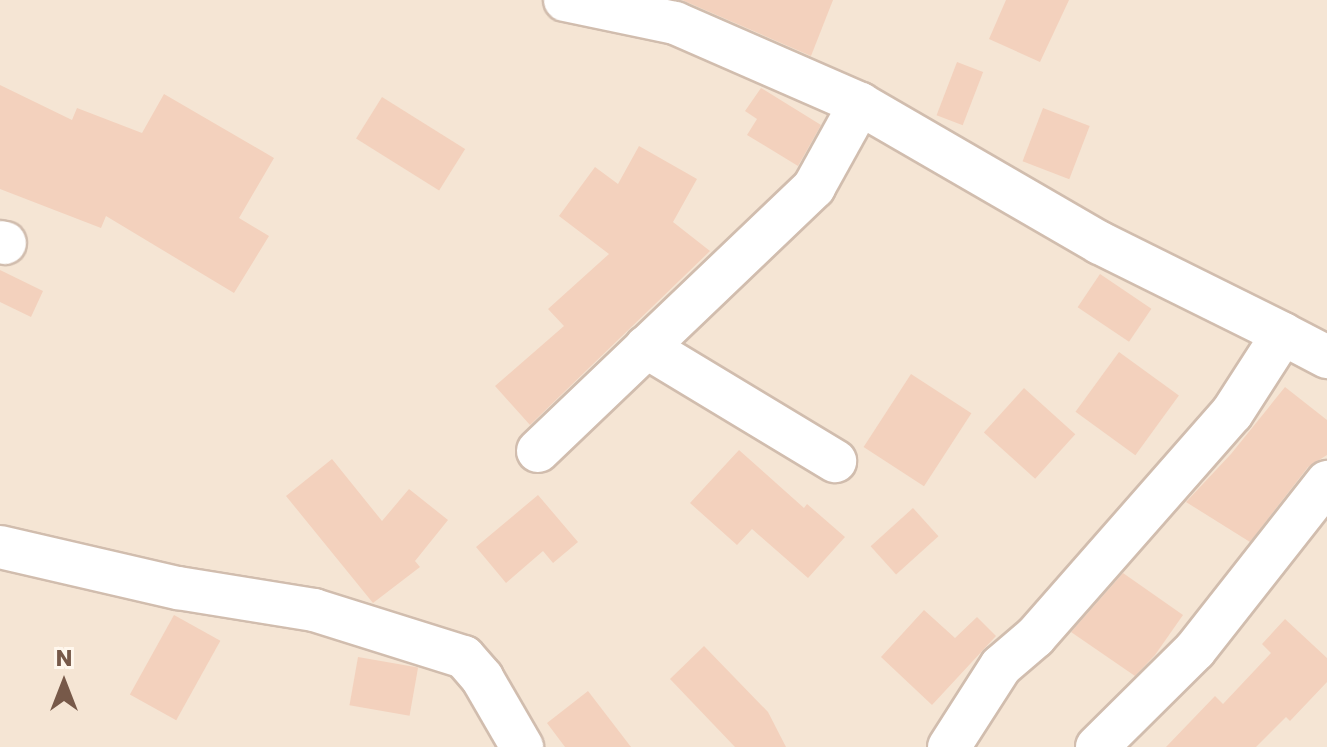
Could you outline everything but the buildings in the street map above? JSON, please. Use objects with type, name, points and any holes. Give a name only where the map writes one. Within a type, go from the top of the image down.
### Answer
[{"type":"street","points":[[565,0],[675,23],[860,104],[1100,243],[1327,357]]},
{"type":"street","points":[[538,451],[814,187],[860,104]]},
{"type":"street","points":[[949,747],[1001,666],[1035,637],[1232,413],[1283,334]]},
{"type":"street","points":[[646,347],[835,461]]},
{"type":"street","points":[[1097,747],[1195,650],[1327,482]]},
{"type":"street","points":[[0,547],[178,588],[314,610],[464,657],[482,678],[522,747]]},
{"type":"shaded area","points":[[0,0],[1327,0],[1327,747],[0,747]]}]
